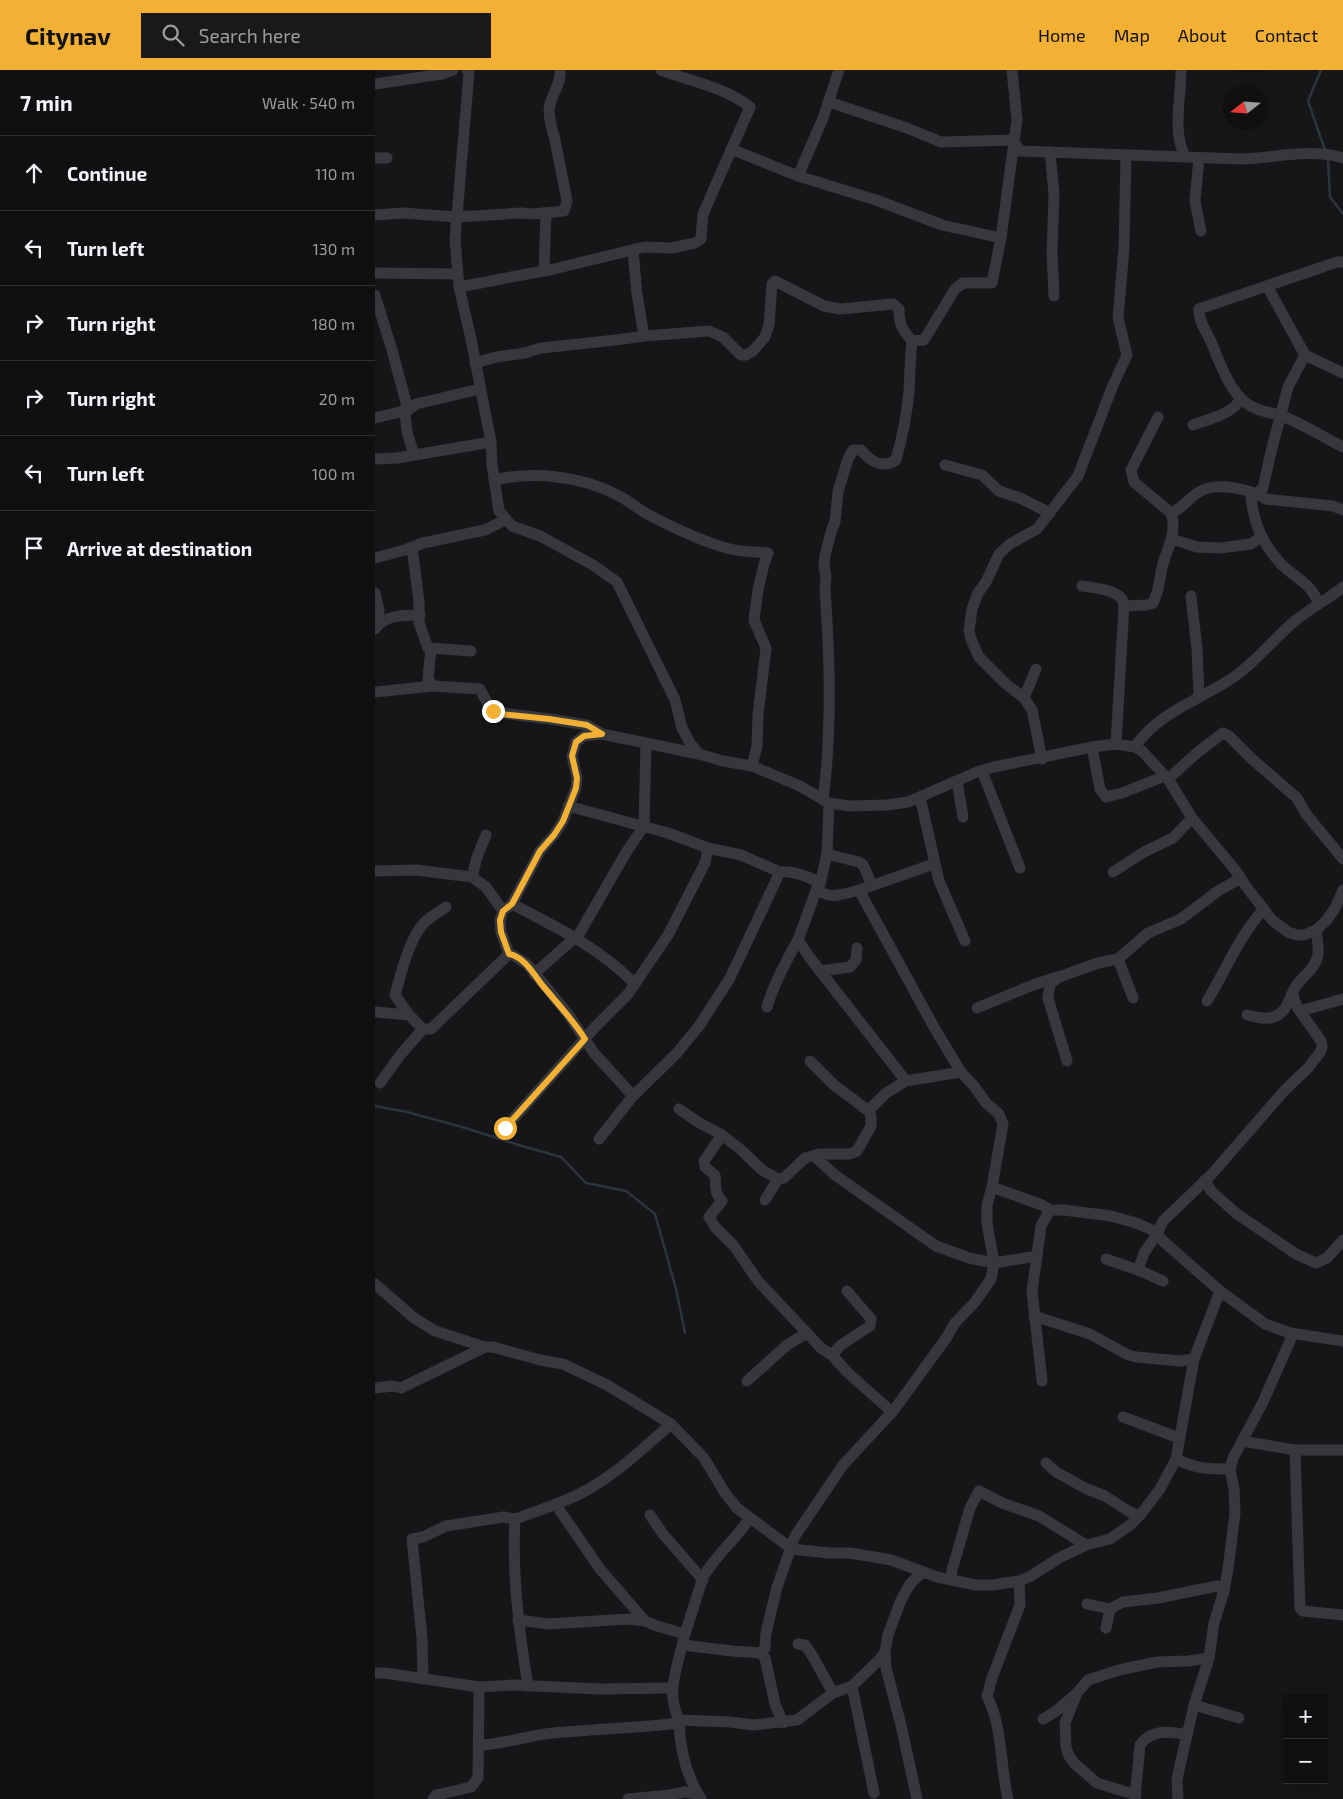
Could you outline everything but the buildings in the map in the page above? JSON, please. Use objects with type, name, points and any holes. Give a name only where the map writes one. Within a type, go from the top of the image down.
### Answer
[{"type":"street","points":[[375,84],[443,74],[453,70]]},
{"type":"street","points":[[467,70],[469,73],[467,105],[460,165],[455,239],[457,274],[491,442],[499,511],[512,526],[540,536],[593,565],[617,582],[675,700],[682,728],[690,743],[699,754]]},
{"type":"street","points":[[375,215],[403,213],[457,217],[564,211],[567,201],[549,108],[554,96],[554,90],[561,79],[560,70]]},
{"type":"street","points":[[459,287],[544,271],[644,247],[671,248],[695,243],[701,239],[703,214],[751,107],[743,100],[726,93],[661,70]]},
{"type":"street","points":[[798,176],[829,102],[839,70]]},
{"type":"street","points":[[912,341],[924,340],[955,289],[963,283],[992,283],[1001,238],[1017,120],[1012,70]]},
{"type":"street","points":[[1181,70],[1177,120],[1180,146],[1185,157]]},
{"type":"street","points":[[829,102],[907,128],[926,138],[941,142],[1013,140]]},
{"type":"street","points":[[1013,140],[1020,151],[1199,158],[1268,158],[1297,153],[1333,156]]},
{"type":"street","points":[[731,149],[798,176],[876,200],[942,224],[1001,238]]},
{"type":"street","points":[[1050,152],[1054,194],[1052,252],[1054,296]]},
{"type":"street","points":[[1043,759],[1032,710],[1024,698],[1006,684],[979,657],[971,639],[972,609],[978,593],[986,582],[999,554],[1010,544],[1037,529],[1078,476],[1113,385],[1127,355],[1118,318],[1124,248],[1126,155]]},
{"type":"street","points":[[1199,158],[1195,200],[1201,231]]},
{"type":"street","points":[[544,271],[546,213]]},
{"type":"street","points":[[633,251],[644,336]]},
{"type":"street","points":[[1343,262],[1337,262],[1199,309],[1199,316],[1223,372],[1246,404],[1281,416],[1343,447]]},
{"type":"street","points":[[375,273],[457,274]]},
{"type":"street","points":[[475,362],[525,353],[541,348],[644,336],[709,332],[723,337],[741,355],[750,354],[765,337],[769,324],[772,284],[775,280],[823,306],[839,309],[893,304],[899,309],[899,322],[912,341],[909,364],[909,392],[904,430],[896,460],[889,464],[881,464],[868,458],[861,450],[853,450],[838,491],[835,522],[828,540],[823,567],[826,576],[825,590],[828,630],[827,854],[818,886],[798,940],[782,968],[767,1007]]},
{"type":"street","points":[[1267,286],[1305,356],[1343,373]]},
{"type":"street","points":[[375,295],[408,410]]},
{"type":"street","points":[[1305,356],[1288,387],[1263,488],[1251,498],[1255,524],[1261,537],[1282,564],[1297,576],[1316,597],[1318,603]]},
{"type":"street","points":[[414,455],[407,432],[405,413],[416,404],[479,389]]},
{"type":"street","points":[[1193,425],[1234,408],[1239,403],[1240,397]]},
{"type":"street","points":[[375,418],[408,410]]},
{"type":"street","points":[[1124,606],[1147,606],[1153,603],[1157,596],[1162,568],[1172,540],[1174,520],[1171,513],[1140,488],[1132,478],[1131,470],[1158,417]]},
{"type":"street","points":[[375,459],[397,458],[491,442]]},
{"type":"street","points":[[945,464],[982,475],[999,491],[1020,498],[1049,513]]},
{"type":"street","points":[[494,480],[509,477],[542,476],[584,482],[617,494],[648,514],[688,533],[731,549],[768,553],[758,590],[754,620],[765,648],[757,715],[757,746],[752,766]]},
{"type":"street","points":[[1171,513],[1181,508],[1193,496],[1208,488],[1237,488],[1257,493],[1266,499],[1282,502],[1326,504],[1343,510]]},
{"type":"street","points":[[375,558],[423,543],[485,530],[505,520]]},
{"type":"street","points":[[1172,540],[1197,547],[1220,548],[1251,544],[1261,537]]},
{"type":"street","points":[[413,547],[419,602],[419,622],[428,648],[471,651]]},
{"type":"street","points":[[1082,586],[1119,595],[1124,601],[1116,744]]},
{"type":"street","points":[[1135,747],[1140,739],[1157,722],[1233,678],[1255,660],[1296,620],[1343,587]]},
{"type":"street","points":[[375,593],[379,610],[377,627]]},
{"type":"street","points":[[1191,596],[1197,649],[1199,697]]},
{"type":"street","points":[[377,627],[384,620],[397,616],[419,615]]},
{"type":"street","points":[[431,648],[428,679],[433,686]]},
{"type":"street","points":[[1024,698],[1036,668]]},
{"type":"street","points":[[375,692],[433,686],[480,689],[489,707],[501,714],[587,725],[602,734],[752,766],[800,786],[826,802],[849,806],[887,805],[908,802],[982,771],[1092,747],[1116,744],[1135,747],[1142,751],[1166,777],[1192,818],[1241,878],[1272,920],[1288,932],[1304,935],[1316,930],[1327,920],[1343,890]]},
{"type":"street","points":[[1092,747],[1100,788],[1106,797],[1166,777],[1223,733],[1229,736],[1297,798],[1306,814],[1343,859]]},
{"type":"street","points":[[602,734],[584,736],[576,742],[572,756],[577,778],[576,788],[563,821],[540,851],[500,920],[501,932],[509,954],[528,965],[568,1014],[594,1053],[633,1096]]},
{"type":"street","points":[[534,974],[576,937],[644,826],[646,744]]},
{"type":"street","points":[[982,771],[1020,868]]},
{"type":"street","points":[[957,781],[963,817]]},
{"type":"street","points":[[920,797],[939,881],[965,941]]},
{"type":"street","points":[[568,806],[668,833],[708,848],[741,855],[780,872],[787,871],[814,879],[821,893],[834,896],[859,890],[934,864]]},
{"type":"street","points":[[1113,872],[1144,852],[1173,838],[1192,818]]},
{"type":"street","points":[[473,877],[477,857],[486,835]]},
{"type":"street","points":[[505,1128],[628,994],[668,935],[705,863],[708,848]]},
{"type":"street","points":[[827,854],[859,862],[863,865],[872,885]]},
{"type":"street","points":[[375,871],[416,870],[473,877],[507,908],[576,937],[620,968],[635,984]]},
{"type":"street","points":[[599,1139],[633,1096],[676,1054],[699,1026],[730,978],[780,872]]},
{"type":"street","points":[[977,1008],[1033,985],[1098,963],[1118,959],[1148,933],[1181,919],[1218,891],[1241,878]]},
{"type":"street","points":[[761,1653],[765,1648],[766,1633],[777,1587],[795,1536],[843,1465],[901,1401],[947,1337],[954,1324],[991,1280],[993,1262],[987,1223],[987,1205],[1003,1124],[999,1114],[986,1102],[961,1072],[921,1005],[859,890]]},
{"type":"street","points":[[446,907],[424,923],[414,940],[404,963],[395,995],[409,1015],[423,1029],[431,1029],[437,1024],[509,954]]},
{"type":"street","points":[[1207,1001],[1243,935],[1264,909]]},
{"type":"street","points":[[1247,1015],[1272,1018],[1282,1013],[1297,985],[1314,965],[1318,953],[1316,930]]},
{"type":"street","points":[[798,940],[906,1081]]},
{"type":"street","points":[[820,971],[849,967],[856,960],[857,948]]},
{"type":"street","points":[[1118,959],[1133,998]]},
{"type":"street","points":[[1059,977],[1050,984],[1048,998],[1067,1061]]},
{"type":"street","points":[[1138,1270],[1144,1253],[1163,1221],[1205,1180],[1285,1090],[1308,1068],[1321,1051],[1321,1040],[1300,1012],[1293,995]]},
{"type":"street","points":[[1300,1012],[1343,999]]},
{"type":"street","points":[[375,1012],[409,1015]]},
{"type":"street","points":[[380,1083],[401,1054],[423,1029]]},
{"type":"street","points":[[810,1061],[834,1085],[870,1112]]},
{"type":"street","points":[[679,1109],[697,1122],[722,1135],[740,1149],[761,1170],[777,1179],[784,1178],[805,1158],[831,1153],[850,1154],[857,1151],[871,1126],[869,1110],[871,1106],[906,1081],[961,1072]]},
{"type":"street","points":[[722,1135],[703,1161],[705,1167],[715,1175],[715,1190],[717,1196],[722,1200],[709,1217],[715,1227],[734,1246],[758,1281],[821,1348],[832,1355],[847,1372],[892,1412]]},
{"type":"street","points":[[814,1156],[835,1175],[878,1203],[936,1246],[969,1258],[993,1262],[1037,1256]]},
{"type":"street","points":[[765,1200],[777,1179]]},
{"type":"street","points":[[1205,1180],[1211,1191],[1237,1214],[1296,1254],[1312,1262],[1316,1263],[1327,1258],[1343,1240]]},
{"type":"street","points":[[992,1187],[1042,1205],[1050,1210],[1111,1216],[1158,1231],[1220,1291],[1265,1324],[1293,1334],[1343,1342]]},
{"type":"street","points":[[1042,1382],[1032,1291],[1041,1226],[1050,1210]]},
{"type":"street","points":[[1106,1259],[1163,1281]]},
{"type":"street","points":[[376,1287],[414,1318],[435,1331],[485,1347],[493,1347],[547,1362],[563,1364],[607,1385],[671,1424],[704,1458],[725,1493],[737,1508],[792,1549],[829,1554],[850,1553],[891,1560],[922,1572],[976,1585],[1019,1582],[1059,1558],[1086,1545],[1110,1539],[1139,1516],[1160,1489],[1177,1459],[1179,1438],[1191,1384],[1194,1359],[1220,1291]]},
{"type":"street","points":[[832,1355],[841,1345],[870,1326],[871,1318],[847,1291]]},
{"type":"street","points":[[1034,1316],[1090,1334],[1128,1355],[1179,1361],[1194,1359]]},
{"type":"street","points":[[747,1380],[787,1345],[807,1333]]},
{"type":"street","points":[[1178,1799],[1177,1780],[1194,1705],[1209,1658],[1214,1623],[1224,1591],[1235,1513],[1234,1489],[1230,1469],[1233,1458],[1263,1402],[1293,1334]]},
{"type":"street","points":[[375,1388],[393,1386],[401,1388],[485,1347]]},
{"type":"street","points":[[1123,1417],[1179,1438]]},
{"type":"street","points":[[423,1680],[423,1638],[412,1539],[423,1537],[446,1526],[504,1516],[515,1519],[556,1505],[596,1484],[625,1464],[671,1424]]},
{"type":"street","points":[[1242,1441],[1295,1450],[1343,1450]]},
{"type":"street","points":[[1295,1450],[1300,1608],[1303,1611],[1343,1615]]},
{"type":"street","points":[[1177,1459],[1203,1470],[1230,1469]]},
{"type":"street","points":[[1046,1463],[1056,1472],[1087,1489],[1105,1496],[1139,1516]]},
{"type":"street","points":[[951,1580],[952,1570],[970,1508],[979,1491],[1002,1503],[1039,1516],[1086,1545]]},
{"type":"street","points":[[556,1505],[600,1569],[645,1621]]},
{"type":"street","points":[[650,1515],[663,1534],[703,1580]]},
{"type":"street","points":[[699,1796],[691,1782],[685,1764],[679,1736],[679,1721],[674,1709],[672,1688],[684,1639],[703,1580],[709,1568],[740,1534],[750,1518]]},
{"type":"street","points":[[515,1519],[514,1538],[518,1620],[528,1686]]},
{"type":"street","points":[[917,1799],[886,1668],[885,1652],[888,1635],[901,1600],[910,1584],[922,1572]]},
{"type":"street","points":[[1008,1799],[1003,1778],[994,1709],[987,1696],[1020,1605],[1019,1582]]},
{"type":"street","points":[[1087,1604],[1109,1609],[1123,1602],[1158,1598],[1217,1586],[1224,1591]]},
{"type":"street","points":[[1106,1628],[1109,1609]]},
{"type":"street","points":[[518,1620],[549,1624],[628,1619],[645,1621],[684,1639],[725,1651],[761,1653],[765,1658],[775,1704],[783,1723]]},
{"type":"street","points":[[798,1644],[805,1645],[833,1693]]},
{"type":"street","points":[[478,1746],[552,1733],[653,1726],[679,1721],[730,1722],[754,1726],[797,1720],[833,1693],[852,1686],[885,1652]]},
{"type":"street","points":[[1043,1719],[1055,1712],[1077,1693],[1088,1680],[1119,1670],[1157,1662],[1209,1658]]},
{"type":"street","points":[[375,1674],[385,1673],[479,1687],[672,1688]]},
{"type":"street","points":[[852,1686],[874,1793]]},
{"type":"street","points":[[433,1799],[436,1795],[471,1787],[478,1778],[479,1687]]},
{"type":"street","points":[[1077,1693],[1065,1723],[1066,1747],[1069,1756],[1075,1764],[1097,1783],[1135,1797],[1140,1745],[1143,1741],[1157,1733],[1187,1735]]},
{"type":"street","points":[[1194,1705],[1239,1718]]},
{"type":"street","points":[[628,1799],[684,1792],[699,1796]]},
{"type":"waterway","points":[[1321,70],[1308,101],[1325,150]]},
{"type":"waterway","points":[[1328,158],[1330,197],[1343,214]]},
{"type":"waterway","points":[[375,1106],[407,1112],[462,1127],[561,1157],[586,1183],[626,1191],[655,1214],[676,1289],[685,1333]]},
{"type":"route","points":[[493,711],[501,714],[587,725],[602,734],[584,736],[576,742],[572,756],[577,778],[576,788],[563,821],[540,851],[512,904],[503,911],[500,920],[501,932],[509,954],[528,965],[542,985],[568,1014],[585,1039],[505,1128]]}]
